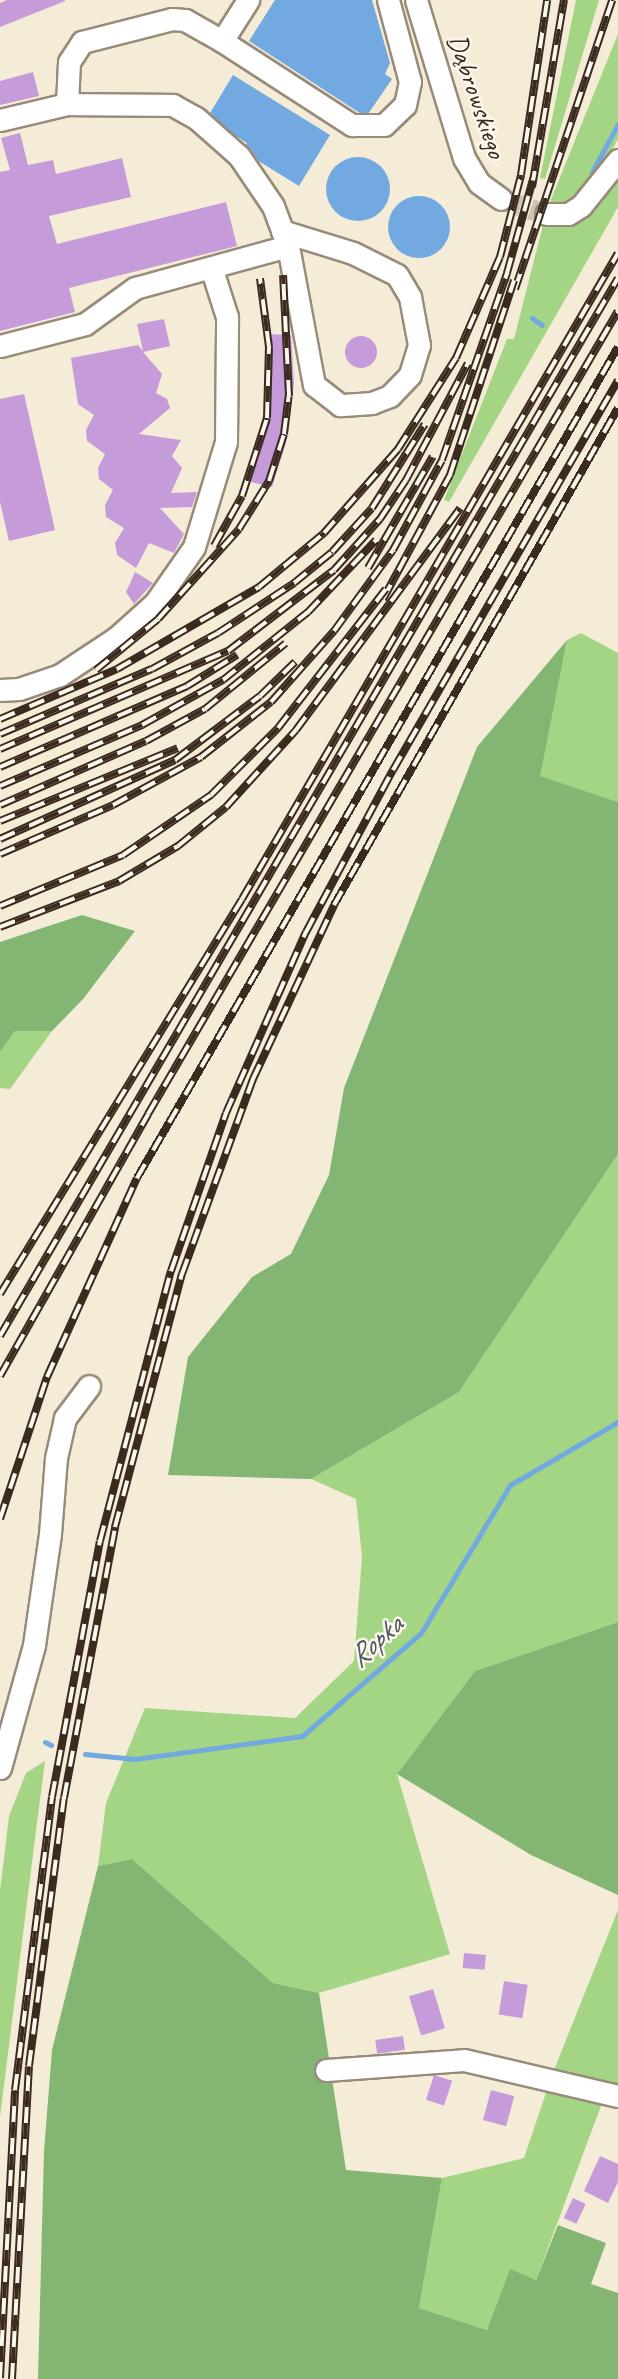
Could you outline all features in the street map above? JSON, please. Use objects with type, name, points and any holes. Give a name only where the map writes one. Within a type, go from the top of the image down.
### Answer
[{"type":"street","points":[[222,41],[248,0]]},
{"type":"street","points":[[67,104],[68,62],[82,43],[172,19],[185,20],[352,125],[371,128],[396,117],[409,94],[410,82],[388,0]]},
{"type":"street","name":"Dąbrowskiego","points":[[416,0],[464,158],[479,183],[501,199]]},
{"type":"street","points":[[0,120],[67,104],[173,105],[196,118],[239,156],[273,206],[285,239],[314,385],[340,405],[372,403],[390,396],[410,374],[419,345],[410,297],[397,275],[353,253],[285,239],[211,267],[125,292],[85,324],[0,346]]},
{"type":"street","points":[[546,214],[575,211],[600,188],[618,160]]},
{"type":"street","points":[[0,690],[19,689],[60,675],[116,638],[155,603],[194,547],[226,442],[227,317],[211,267]]},
{"type":"street","points":[[0,1768],[34,1645],[56,1458],[65,1418],[89,1386]]},
{"type":"street","points":[[326,2070],[464,2060],[618,2096]]},
{"type":"green space","points":[[576,0],[599,0],[545,179],[540,178]]},
{"type":"green space","points":[[618,34],[618,139],[601,170],[567,206],[548,207]]},
{"type":"green space","points":[[618,172],[618,207],[449,502],[444,500],[507,339],[514,339],[544,221],[567,224],[581,219]]},
{"type":"green space","points":[[581,633],[618,653],[618,802],[539,776],[567,640]]},
{"type":"green space","points":[[567,640],[540,776],[618,802],[618,1154],[459,1392],[311,1479],[168,1475],[188,1357],[252,1277],[291,1254],[329,1175],[344,1088],[477,747]]},
{"type":"green space","points":[[82,915],[135,931],[83,999],[52,1031],[15,1031],[0,1052],[0,942]]},
{"type":"green space","points":[[15,1031],[52,1031],[10,1089],[0,1088],[0,1052]]},
{"type":"green space","points":[[618,1154],[618,1622],[475,1671],[397,1774],[450,1954],[319,1993],[273,1983],[132,1859],[98,1866],[106,1803],[145,1708],[295,1718],[354,1661],[362,1557],[356,1499],[311,1479],[459,1392]]},
{"type":"green space","points":[[618,1622],[618,1895],[531,1855],[397,1774],[475,1671]]},
{"type":"green space","points":[[45,1761],[0,2117],[0,1891],[9,1816],[26,1773]]},
{"type":"green space","points":[[132,1859],[273,1983],[319,1993],[346,2170],[442,2178],[419,2308],[487,2330],[510,2269],[536,2280],[558,2225],[606,2243],[591,2284],[618,2293],[618,2379],[38,2379],[44,2151],[52,2050],[98,1866]]},
{"type":"green space","points":[[618,1910],[618,2086],[554,2070]]},
{"type":"green space","points":[[549,2084],[604,2098],[536,2280],[510,2270],[487,2330],[419,2308],[442,2178],[524,2158]]},
{"type":"water","points":[[275,0],[372,0],[390,63],[385,74],[392,79],[366,117],[249,41]]},
{"type":"water","points":[[233,75],[330,135],[299,186],[242,151],[247,143],[207,118]]},
{"type":"water","points":[[352,157],[364,157],[381,166],[388,177],[388,201],[381,212],[364,221],[352,221],[340,216],[331,207],[326,195],[326,183],[331,171],[340,162]]},
{"type":"water","points":[[413,196],[425,196],[441,205],[448,215],[448,239],[441,249],[425,258],[413,258],[402,253],[393,244],[388,233],[388,221],[393,210],[402,201]]},
{"type":"building","points":[[7,0],[65,1],[0,27],[0,3]]},
{"type":"building","points":[[33,72],[39,96],[0,105],[0,81]]},
{"type":"building","points":[[20,133],[28,165],[53,160],[56,174],[122,158],[131,197],[49,216],[57,244],[226,202],[237,246],[69,288],[75,312],[0,331],[0,172],[10,170],[1,138]]},
{"type":"building","points":[[164,319],[170,346],[143,352],[162,374],[156,393],[167,399],[170,408],[139,434],[181,440],[172,456],[182,468],[171,493],[197,492],[192,507],[160,508],[184,534],[174,553],[149,543],[136,568],[117,555],[115,543],[124,528],[106,517],[105,505],[113,490],[99,479],[98,468],[105,454],[87,441],[86,430],[94,415],[78,404],[71,358],[138,345],[143,351],[137,324]]},
{"type":"building","points":[[267,334],[291,335],[294,383],[286,443],[272,487],[247,481],[266,403]]},
{"type":"building","points":[[361,336],[373,340],[377,352],[373,364],[361,368],[349,364],[345,352],[349,340]]},
{"type":"building","points":[[24,394],[55,530],[9,541],[0,502],[0,399]]},
{"type":"building","points":[[135,572],[153,583],[134,604],[126,592]]},
{"type":"building","points":[[464,1953],[486,1955],[485,1970],[463,1968]]},
{"type":"building","points":[[504,1981],[528,1985],[522,2018],[499,2015]]},
{"type":"building","points":[[433,1989],[445,2028],[421,2036],[409,1996]]},
{"type":"building","points":[[403,2036],[405,2050],[377,2054],[375,2040]]},
{"type":"building","points":[[434,2075],[452,2081],[444,2106],[426,2100]]},
{"type":"building","points":[[491,2090],[514,2096],[506,2126],[483,2120]]},
{"type":"building","points":[[600,2156],[618,2164],[618,2182],[608,2203],[584,2191]]},
{"type":"building","points":[[573,2198],[586,2204],[576,2224],[564,2218]]},
{"type":"waterway","points":[[592,172],[618,124]]},
{"type":"waterway","points":[[532,318],[542,325]]},
{"type":"waterway","name":"Ropka","points":[[85,1754],[135,1759],[302,1736],[421,1633],[510,1485],[618,1422]]},
{"type":"waterway","name":"Ropka","points":[[45,1742],[51,1745]]},
{"type":"tunnel","points":[[501,199],[546,214]]},
{"type":"railway","points":[[0,719],[117,669],[259,587],[324,533],[398,449],[456,358],[500,257],[521,175],[547,0]]},
{"type":"railway","points":[[532,187],[564,0]]},
{"type":"railway","points":[[515,289],[612,0]]},
{"type":"railway","points":[[0,854],[113,805],[201,757],[271,702],[334,631],[393,550],[442,460],[507,273],[533,179]]},
{"type":"railway","points":[[0,1294],[242,899],[618,253]]},
{"type":"railway","points":[[96,670],[158,619],[239,529],[269,481],[284,434],[289,396],[283,275]]},
{"type":"railway","points":[[0,1336],[618,278]]},
{"type":"railway","points":[[214,546],[242,496],[267,418],[269,347],[260,279]]},
{"type":"railway","points":[[383,599],[450,475],[514,280]]},
{"type":"railway","points":[[0,1376],[148,1114],[618,311]]},
{"type":"railway","points":[[0,1519],[47,1377],[137,1178],[618,347]]},
{"type":"railway","points":[[0,749],[228,651],[334,570],[380,519],[406,480],[468,363]]},
{"type":"railway","points":[[0,2378],[15,2090],[52,1797],[100,1541],[171,1271],[226,1113],[306,932],[393,770],[618,380]]},
{"type":"railway","points":[[12,2379],[29,2066],[64,1798],[115,1527],[182,1274],[253,1079],[334,905],[618,408]]},
{"type":"railway","points":[[0,734],[152,669],[218,633],[294,583],[332,552],[372,508],[425,424]]},
{"type":"railway","points":[[368,568],[433,456]]},
{"type":"railway","points":[[0,927],[119,881],[178,846],[226,807],[296,730],[460,508]]},
{"type":"railway","points":[[0,786],[142,725],[223,680],[308,612],[376,540]]},
{"type":"railway","points":[[0,906],[123,855],[211,795],[278,728],[386,589]]},
{"type":"railway","points":[[0,805],[146,741],[205,709],[286,643]]},
{"type":"railway","points":[[0,767],[187,686],[237,655]]},
{"type":"railway","points":[[0,839],[175,760],[260,696],[295,662]]},
{"type":"railway","points":[[0,821],[178,748]]}]
